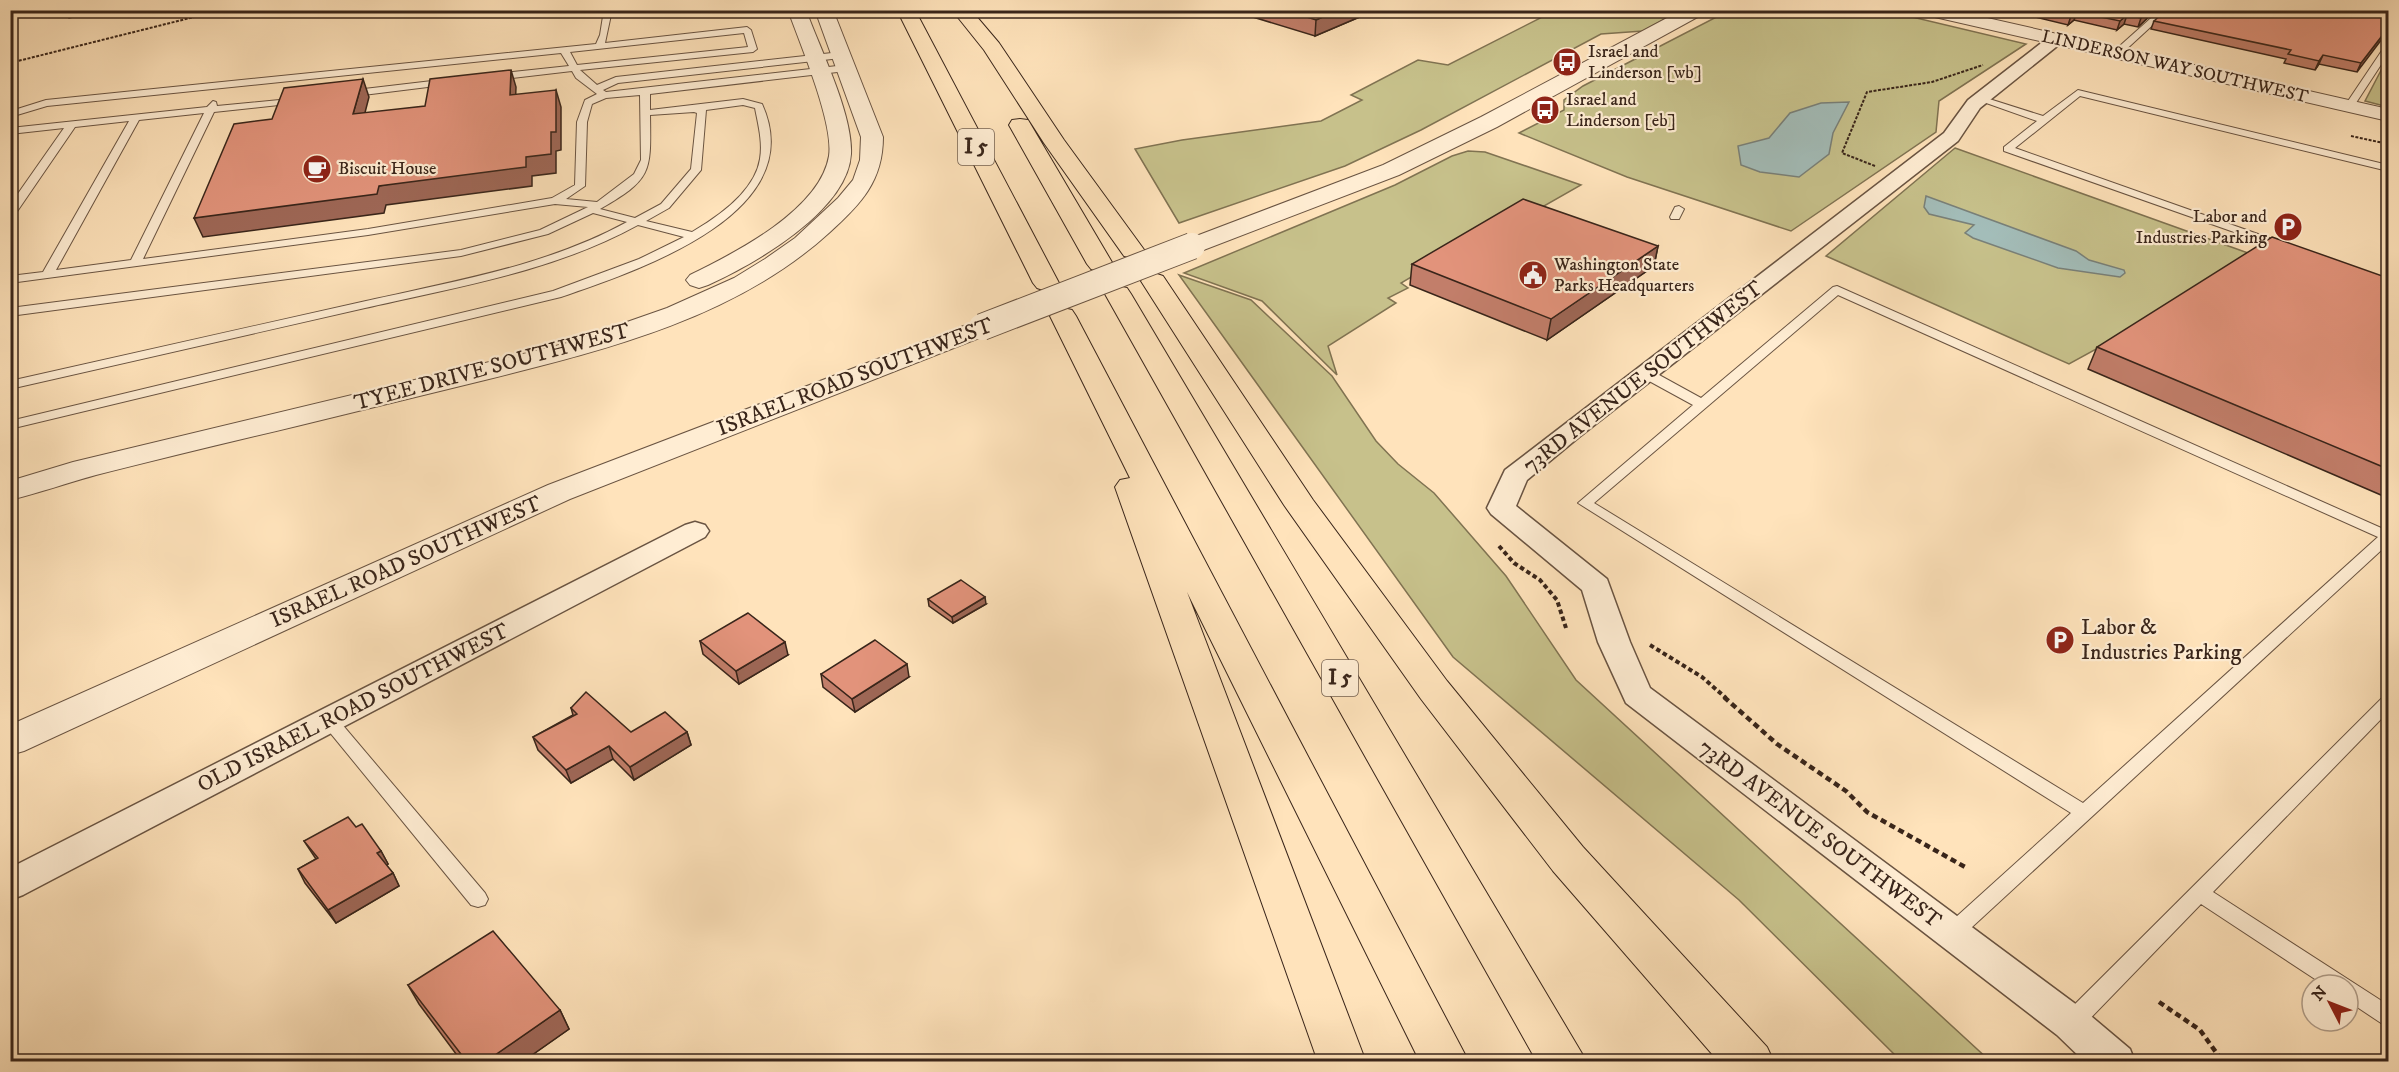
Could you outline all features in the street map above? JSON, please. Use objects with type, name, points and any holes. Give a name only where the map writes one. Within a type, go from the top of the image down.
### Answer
[{"type":"highway","name":"I 5","points":[[906,10],[1046,283]]},
{"type":"highway","name":"I 5","points":[[953,10],[1563,1062]]},
{"type":"highway","points":[[961,10],[992,47],[1055,143],[1132,251]]},
{"type":"highway","points":[[1154,280],[1300,505],[1434,690],[1568,859],[1750,1062]]},
{"type":"highway","points":[[1342,1062],[1071,332],[1445,1062]]},
{"type":"street","name":"TYEE DRIVE SOUTHWEST","points":[[10,476],[78,455],[563,332],[621,314],[717,272],[760,247],[795,221],[816,200],[833,178],[840,156],[837,128],[797,10]]},
{"type":"street","name":"TYEE DRIVE SOUTHWEST","points":[[10,491],[84,469],[573,350],[646,326],[712,299],[768,270],[801,247],[849,201],[867,174],[871,157],[872,137],[824,10]]},
{"type":"street","name":"ISRAEL ROAD SOUTHWEST","points":[[10,741],[559,492],[1391,170],[1489,122],[1697,10]]},
{"type":"street","name":"LINDERSON WAY SOUTHWEST","points":[[1926,10],[2388,116]]},
{"type":"street","name":"73RD AVENUE SOUTHWEST","points":[[2055,40],[1980,99],[1951,136],[1515,476],[1501,508],[1596,586],[1614,642],[1637,695],[2071,1023],[2115,1062]]},
{"type":"street","name":"OLD ISRAEL ROAD SOUTHWEST","points":[[10,885],[695,531]]},
{"type":"lane","points":[[599,46],[604,35],[608,10]]},
{"type":"lane","points":[[2116,54],[2165,10]]},
{"type":"lane","points":[[10,117],[14,113],[46,103],[747,30],[753,50],[483,79]]},
{"type":"lane","points":[[2349,107],[2388,48]]},
{"type":"lane","points":[[564,50],[579,76],[601,92],[645,92],[705,85],[753,79],[816,65],[843,62]]},
{"type":"lane","points":[[555,201],[580,186],[582,122],[588,102],[616,80],[750,65],[816,65]]},
{"type":"lane","points":[[750,65],[753,79]]},
{"type":"lane","points":[[703,71],[705,85]]},
{"type":"lane","points":[[334,95],[460,81]]},
{"type":"lane","points":[[135,263],[222,85]]},
{"type":"lane","points":[[10,312],[461,253],[544,232],[596,208],[639,176],[646,160],[645,92]]},
{"type":"lane","points":[[2299,252],[2008,149],[2078,93],[2388,168]]},
{"type":"lane","points":[[10,131],[311,98]]},
{"type":"lane","points":[[1980,99],[2044,120]]},
{"type":"lane","points":[[10,425],[557,294],[606,278],[693,237],[726,213],[752,189],[763,165],[766,147],[759,106],[742,102],[645,113]]},
{"type":"lane","points":[[10,385],[464,282],[556,258],[605,239],[665,206],[696,170],[702,111],[694,109]]},
{"type":"lane","points":[[48,274],[136,117]]},
{"type":"lane","points":[[10,214],[71,125]]},
{"type":"lane","points":[[10,280],[368,232],[555,201],[596,208],[693,237]]},
{"type":"lane","points":[[1952,933],[2085,813],[2253,655],[2388,536],[1837,290],[1585,503],[2085,813]]},
{"type":"lane","points":[[1645,373],[1702,404]]},
{"type":"lane","points":[[2071,1023],[2388,702]]},
{"type":"lane","points":[[329,720],[478,899]]},
{"type":"lane","points":[[2199,893],[2322,973]]},
{"type":"lane","points":[[2360,998],[2388,1016]]},
{"type":"path","points":[[10,63],[222,10]]},
{"type":"path","points":[[1648,644],[1702,677],[1777,744],[1846,791],[1867,812],[1965,867]]},
{"type":"path","points":[[2159,1002],[2200,1030],[2223,1062]]},
{"type":"shaded area","points":[[1554,11],[1680,11],[1643,31],[1601,34],[1421,130],[1345,166],[1179,223],[1135,149],[1182,140],[1321,121],[1362,100],[1351,95],[1418,60],[1448,65]]},
{"type":"shaded area","points":[[1728,11],[1887,11],[2026,44],[1939,101],[1936,132],[1791,231],[1627,177],[1519,133],[1564,110],[1564,100],[1583,86]]},
{"type":"shaded area","points":[[2388,57],[2388,107],[2365,101]]},
{"type":"shaded area","points":[[1955,148],[2248,253],[2151,319],[2069,364],[1826,256]]},
{"type":"shaded area","points":[[1468,151],[1485,152],[1581,185],[1530,214],[1519,213],[1401,283],[1408,288],[1388,298],[1396,303],[1328,346],[1337,375],[1262,301],[1184,273],[1395,185],[1452,156]]},
{"type":"shaded area","points":[[1179,275],[1251,300],[1332,376],[1376,441],[1398,464],[1434,493],[1506,576],[1576,680],[1990,1061],[1901,1061],[1739,900],[1453,657]]},
{"type":"water","points":[[1849,102],[1833,133],[1829,154],[1799,177],[1760,172],[1741,165],[1738,146],[1769,138],[1790,113],[1821,103]]},
{"type":"water","points":[[1926,196],[2076,251],[2089,260],[2124,270],[2125,273],[2120,277],[2058,268],[1973,238],[1965,233],[1974,225],[1929,214],[1924,207]]},
{"type":"building","points":[[1285,10],[1338,10],[1316,20]]},
{"type":"building","points":[[2045,10],[2150,10],[2141,18],[2127,15],[2120,21],[2077,12],[2071,16]]},
{"type":"building","points":[[2166,10],[2388,10],[2388,28],[2361,63],[2323,55],[2319,61],[2288,54],[2291,50],[2154,21]]},
{"type":"building","points":[[511,70],[510,95],[556,90],[556,132],[551,132],[551,154],[526,157],[526,167],[379,186],[377,194],[194,218],[234,124],[272,119],[284,88],[363,79],[353,114],[425,106],[430,79]]},
{"type":"building","name":"Washington State Parks Headquarters","points":[[1523,199],[1658,246],[1551,319],[1412,264]]},
{"type":"building","points":[[2272,237],[2388,278],[2388,469],[2097,347]]},
{"type":"building","points":[[961,580],[985,597],[952,617],[928,599]]},
{"type":"building","points":[[748,613],[785,642],[736,671],[700,641]]},
{"type":"building","points":[[875,640],[907,664],[852,699],[821,674]]},
{"type":"building","points":[[586,692],[631,732],[665,712],[687,732],[630,767],[609,746],[566,770],[533,737],[577,714],[571,708]]},
{"type":"building","points":[[348,817],[356,827],[362,824],[381,851],[377,853],[393,873],[328,910],[298,869],[318,858],[304,841]]},
{"type":"building","points":[[493,931],[560,1010],[485,1062],[467,1062],[408,985]]},
{"type":"place","name":"Israel and Linderson [wb]","points":[[1567,62]]},
{"type":"place","name":"Israel and Linderson [eb]","points":[[1545,110]]},
{"type":"place","name":"Biscuit House","points":[[317,169]]},
{"type":"place","name":"Labor and Industries Parking","points":[[2288,227]]},
{"type":"place","name":"Washington State Parks Headquarters","points":[[1533,275]]},
{"type":"place","name":"Labor & Industries Parking","points":[[2060,640]]}]
